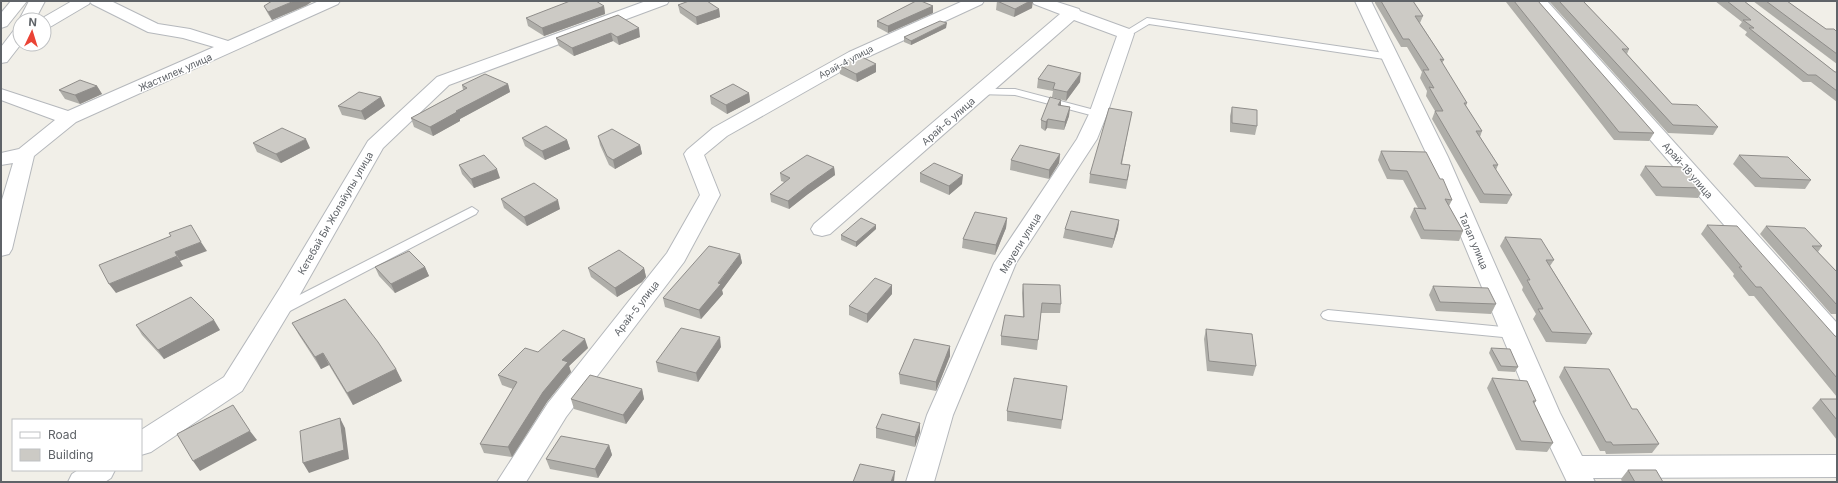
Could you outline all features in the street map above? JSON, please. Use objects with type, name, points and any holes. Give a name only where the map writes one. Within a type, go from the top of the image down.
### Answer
[{"type":"street","points":[[1,23],[19,1]]},
{"type":"street","points":[[31,12],[37,1]]},
{"type":"street","points":[[52,19],[83,1]]},
{"type":"street","points":[[98,1],[154,28],[184,33],[216,42],[227,48]]},
{"type":"street","name":"Жастилек улица","points":[[25,154],[69,118],[332,1]]},
{"type":"street","name":"Кетебай Би Жолайулы улица","points":[[142,443],[233,384],[278,311],[375,145],[443,81],[661,1]]},
{"type":"street","name":"Арай-4 улица","points":[[720,132],[855,56],[976,1]]},
{"type":"street","points":[[1040,1],[1126,34]]},
{"type":"street","name":"Талап улица","points":[[1363,1],[1438,157],[1547,413],[1577,475]]},
{"type":"street","name":"Арай-18 улица","points":[[1538,1],[1837,339]]},
{"type":"street","name":"Арай-6 улица","points":[[822,229],[1072,12]]},
{"type":"street","name":"Мауели улица","points":[[920,482],[940,415],[1005,263],[1087,139],[1098,114],[1126,34]]},
{"type":"street","points":[[1,58],[12,45]]},
{"type":"street","points":[[1,94],[69,118]]},
{"type":"street","name":"Арай-5 улица","points":[[512,482],[558,410],[676,257],[710,194],[694,154],[720,132]]},
{"type":"street","points":[[1,159],[25,154],[10,204],[1,249]]},
{"type":"street","points":[[1577,475],[1837,466]]},
{"type":"street","points":[[82,482],[99,471]]},
{"type":"lane","points":[[1126,34],[1147,21],[1391,57]]},
{"type":"lane","points":[[981,92],[1015,92],[1098,114]]},
{"type":"lane","points":[[278,311],[472,211]]},
{"type":"lane","points":[[1328,315],[1513,333]]},
{"type":"building","points":[[272,1],[294,1],[268,12],[264,6]]},
{"type":"building","points":[[570,1],[596,1],[604,6],[542,28],[526,18]]},
{"type":"building","points":[[689,1],[707,1],[719,9],[696,17],[678,5]]},
{"type":"building","points":[[916,1],[921,1],[933,6],[888,26],[877,21]]},
{"type":"building","points":[[997,1],[1030,1],[1015,9]]},
{"type":"building","points":[[1381,1],[1413,1],[1423,16],[1415,16],[1444,60],[1440,59],[1467,103],[1464,103],[1482,131],[1476,131],[1498,165],[1493,165],[1512,195],[1484,194],[1435,111],[1443,111],[1429,87],[1434,88],[1423,70],[1429,70],[1409,39],[1403,39]]},
{"type":"building","points":[[1514,1],[1538,1],[1654,133],[1619,132]]},
{"type":"building","points":[[1559,1],[1583,1],[1629,49],[1622,49],[1672,104],[1697,105],[1718,127],[1673,125]]},
{"type":"building","points":[[1727,1],[1744,1],[1835,72],[1837,72],[1837,91],[1816,75],[1808,75],[1749,28],[1754,28],[1743,20],[1751,20]]},
{"type":"building","points":[[1766,1],[1787,1],[1826,29],[1834,29],[1837,32],[1837,54]]},
{"type":"building","points":[[618,15],[639,28],[617,37],[611,33],[572,48],[556,38]]},
{"type":"building","points":[[940,21],[947,23],[911,41],[904,37]]},
{"type":"building","points":[[858,55],[876,64],[856,74],[839,65]]},
{"type":"building","points":[[1048,65],[1081,73],[1067,92],[1053,89],[1055,83],[1038,79]]},
{"type":"building","points":[[485,74],[508,84],[456,111],[457,112],[430,127],[411,118],[467,88],[462,85]]},
{"type":"building","points":[[80,80],[97,86],[75,95],[59,90]]},
{"type":"building","points":[[733,84],[749,93],[726,105],[710,96]]},
{"type":"building","points":[[359,92],[381,97],[361,111],[338,106]]},
{"type":"building","points":[[1050,97],[1061,100],[1058,105],[1070,107],[1065,122],[1048,119],[1046,122],[1041,120]]},
{"type":"building","points":[[1232,107],[1257,110],[1257,126],[1232,123]]},
{"type":"building","points":[[1109,108],[1132,112],[1121,164],[1130,165],[1127,180],[1090,174]]},
{"type":"building","points":[[546,126],[567,140],[542,151],[522,138]]},
{"type":"building","points":[[282,128],[306,139],[276,154],[253,143]]},
{"type":"building","points":[[612,129],[640,145],[613,160],[607,156],[598,136]]},
{"type":"building","points":[[1020,145],[1060,154],[1049,170],[1011,160]]},
{"type":"building","points":[[1381,151],[1426,152],[1440,179],[1443,179],[1452,200],[1445,199],[1463,231],[1424,230],[1414,208],[1426,209],[1407,171],[1390,170]]},
{"type":"building","points":[[484,155],[497,169],[471,179],[459,165]]},
{"type":"building","points":[[807,155],[834,167],[788,201],[770,194],[790,178],[780,173]]},
{"type":"building","points":[[1739,155],[1788,157],[1811,180],[1761,178]]},
{"type":"building","points":[[934,163],[963,175],[949,186],[920,173]]},
{"type":"building","points":[[1645,166],[1685,167],[1704,188],[1662,187]]},
{"type":"building","points":[[534,183],[558,200],[524,217],[501,199]]},
{"type":"building","points":[[1071,211],[1119,220],[1114,239],[1065,229]]},
{"type":"building","points":[[975,212],[1007,218],[996,245],[963,239]]},
{"type":"building","points":[[861,218],[876,225],[856,242],[841,235]]},
{"type":"building","points":[[191,225],[201,242],[175,252],[177,256],[109,284],[99,265],[171,236],[169,233]]},
{"type":"building","points":[[1707,225],[1737,226],[1837,337],[1837,378],[1761,287],[1756,287],[1739,267],[1742,267]]},
{"type":"building","points":[[1766,226],[1805,228],[1822,246],[1812,246],[1837,272],[1837,305]]},
{"type":"building","points":[[1505,237],[1541,239],[1554,260],[1546,260],[1592,334],[1552,332],[1538,309],[1543,309],[1527,280],[1530,280]]},
{"type":"building","points":[[709,246],[740,254],[718,283],[721,284],[699,310],[663,298]]},
{"type":"building","points":[[619,250],[644,268],[615,288],[588,268]]},
{"type":"building","points":[[409,251],[425,267],[391,284],[375,267]]},
{"type":"building","points":[[875,278],[892,285],[867,314],[849,306]]},
{"type":"building","points":[[1023,284],[1060,285],[1061,304],[1042,303],[1038,340],[1001,336],[1005,315],[1024,317]]},
{"type":"building","points":[[1433,286],[1488,288],[1496,304],[1440,302]]},
{"type":"building","points":[[191,297],[214,320],[158,350],[136,325]]},
{"type":"building","points":[[345,299],[378,342],[396,369],[347,393],[323,353],[315,357],[292,323]]},
{"type":"building","points":[[681,328],[720,337],[696,373],[656,362]]},
{"type":"building","points":[[1206,329],[1252,334],[1256,366],[1209,361]]},
{"type":"building","points":[[563,330],[585,339],[562,360],[568,362],[543,392],[508,447],[480,444],[517,382],[498,375],[525,348],[538,352]]},
{"type":"building","points":[[914,339],[950,346],[936,382],[899,374]]},
{"type":"building","points":[[1491,348],[1510,349],[1518,367],[1501,366]]},
{"type":"building","points":[[1564,367],[1609,369],[1632,409],[1637,409],[1659,444],[1613,445],[1611,442],[1606,442]]},
{"type":"building","points":[[590,375],[642,389],[623,415],[571,399]]},
{"type":"building","points":[[1014,378],[1067,386],[1062,420],[1007,411]]},
{"type":"building","points":[[1492,378],[1527,381],[1536,401],[1533,401],[1553,443],[1521,441]]},
{"type":"building","points":[[1820,399],[1837,399],[1837,420]]},
{"type":"building","points":[[233,405],[250,431],[193,461],[177,434]]},
{"type":"building","points":[[882,414],[920,423],[915,437],[876,428]]},
{"type":"building","points":[[340,418],[344,450],[303,463],[300,431]]},
{"type":"building","points":[[561,436],[609,445],[595,469],[546,459]]},
{"type":"building","points":[[860,464],[895,471],[891,482],[853,482]]},
{"type":"building","points":[[1628,470],[1656,470],[1663,482],[1635,482]]}]
